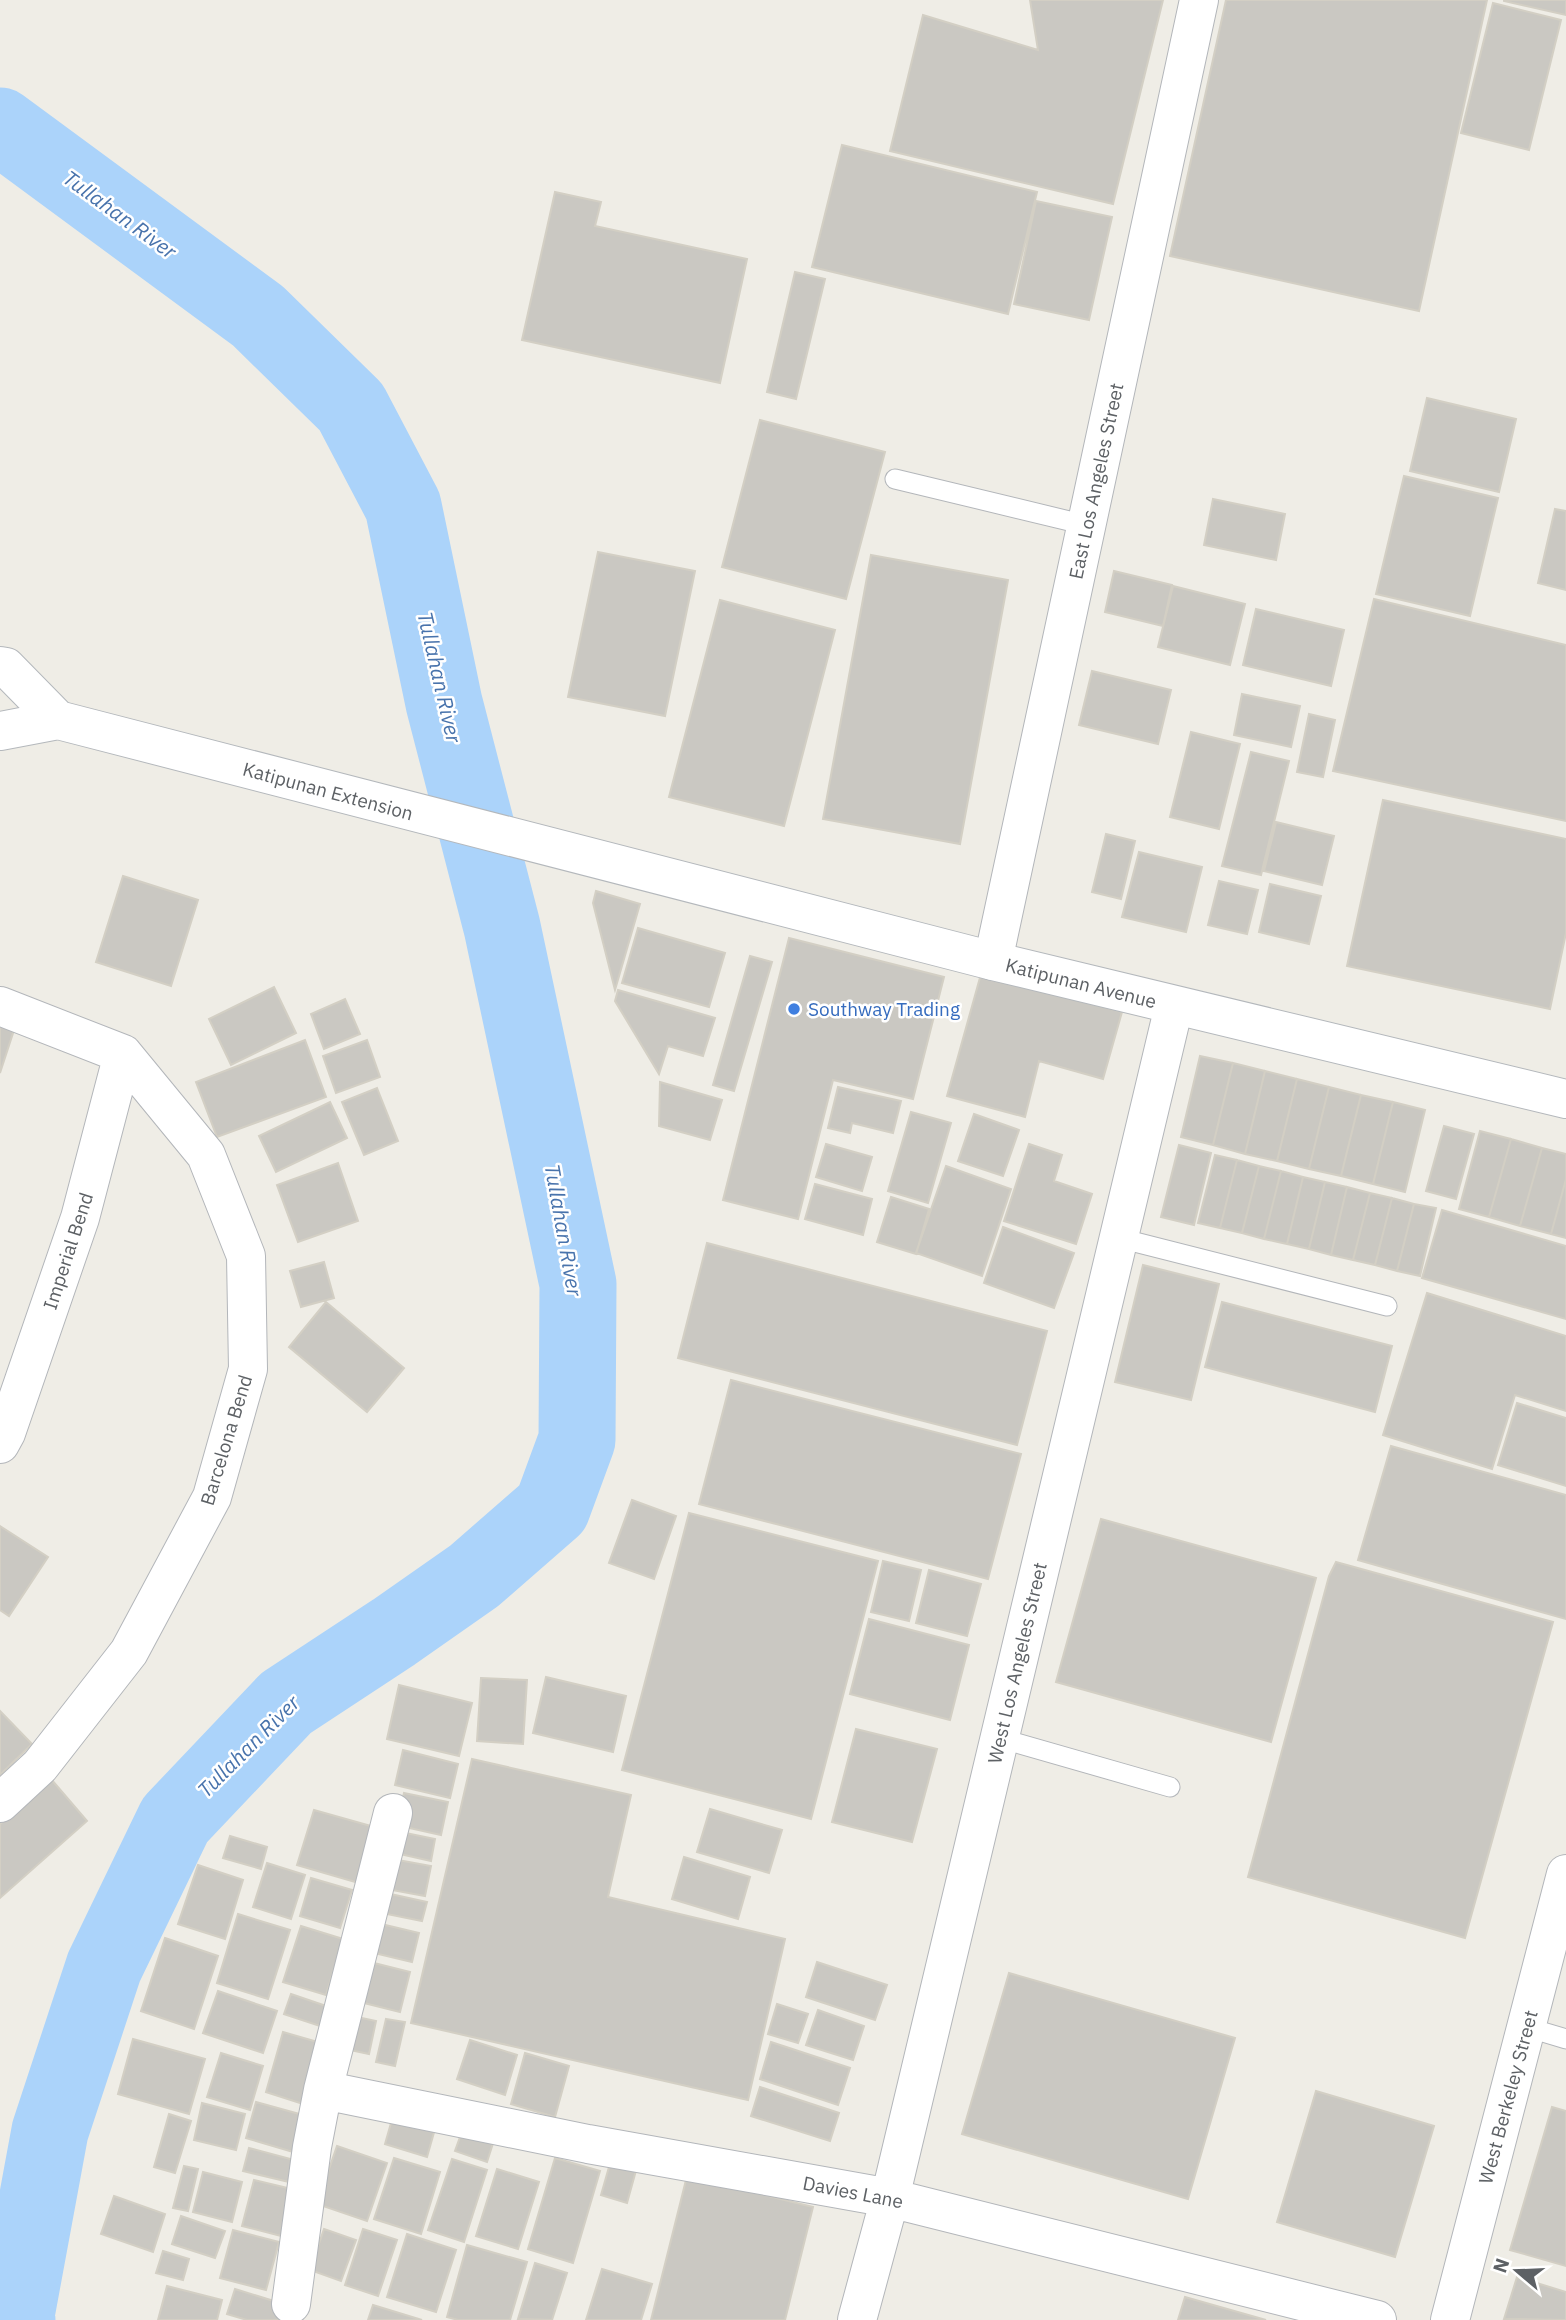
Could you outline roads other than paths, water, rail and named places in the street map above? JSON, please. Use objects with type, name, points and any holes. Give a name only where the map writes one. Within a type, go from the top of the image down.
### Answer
[{"type":"street","name":"East Los Angeles Street","points":[[993,961],[1199,0]]},
{"type":"street","points":[[2,674],[58,720]]},
{"type":"street","name":"Katipunan Extension","points":[[0,731],[58,720],[598,860]]},
{"type":"street","name":"Katipunan Avenue","points":[[598,860],[1174,1006],[1566,1100]]},
{"type":"street","name":"Barcelona Bend","points":[[0,1006],[123,1054],[206,1155],[246,1256],[248,1369],[212,1497],[129,1652],[40,1766],[0,1803]]},
{"type":"street","name":"West Los Angeles Street","points":[[857,2320],[890,2198],[1174,1006]]},
{"type":"street","name":"Imperial Bend","points":[[0,1444],[80,1218],[123,1054]]},
{"type":"street","points":[[291,2304],[312,2147],[323,2090],[393,1813]]},
{"type":"street","name":"West Berkeley Street","points":[[1450,2320],[1566,1874]]},
{"type":"street","name":"Davies Lane","points":[[323,2090],[588,2144],[890,2198],[1377,2320]]},
{"type":"lane","points":[[895,479],[1086,525]]},
{"type":"lane","points":[[1119,1238],[1387,1306]]},
{"type":"lane","points":[[999,1738],[1170,1787]]},
{"type":"lane","points":[[1526,2027],[1566,2039]]},
{"type":"waterway","name":"Tullahan River","points":[[0,126],[258,316],[351,407],[403,506],[444,703],[502,927],[578,1284],[577,1440],[552,1508],[474,1576],[286,1703],[175,1820],[104,1967],[50,2131],[17,2320]]},
{"type":"waterway","points":[[0,2267],[24,2274]]},
{"type":"place","name":"Southway Trading","points":[[794,1009]]}]
